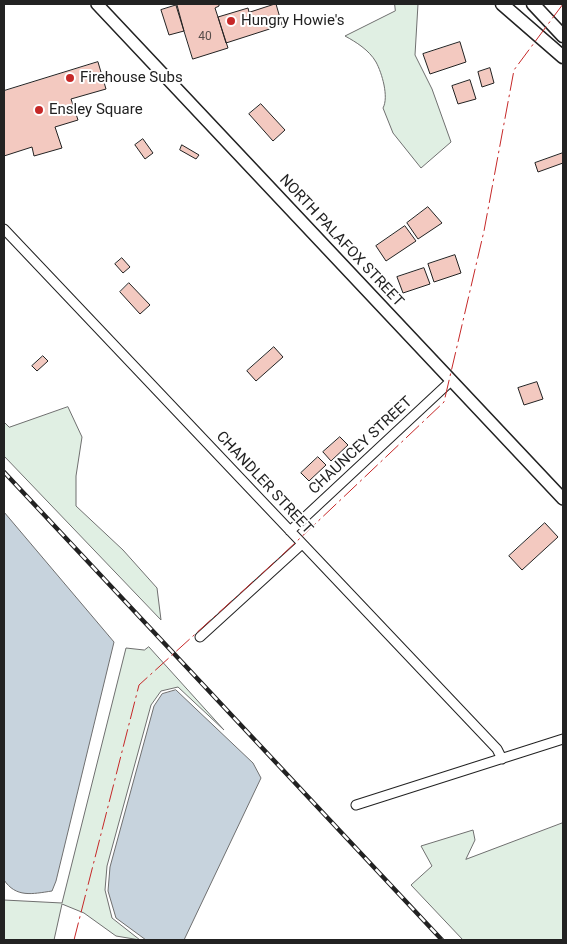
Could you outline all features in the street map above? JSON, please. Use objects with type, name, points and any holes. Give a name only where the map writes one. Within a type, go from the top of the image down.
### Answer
[{"type":"highway","points":[[502,4],[563,57]]},
{"type":"highway","points":[[533,4],[563,36]]},
{"type":"main road","name":"NORTH PALAFOX STREET","points":[[97,4],[563,499]]},
{"type":"street","name":"CHANDLER STREET","points":[[4,229],[497,749],[502,758]]},
{"type":"street","name":"CHAUNCEY STREET","points":[[290,531],[452,380]]},
{"type":"street","points":[[200,637],[302,544]]},
{"type":"street","points":[[356,805],[563,739]]},
{"type":"green space","points":[[395,4],[418,4],[415,55],[432,89],[451,142],[421,168],[393,133],[383,108],[385,92],[376,62],[366,50],[345,36],[395,11]]},
{"type":"green space","points":[[68,407],[82,437],[76,476],[76,506],[123,550],[157,588],[161,620],[4,456],[4,422],[9,427]]},
{"type":"green space","points":[[149,647],[224,730],[178,687],[161,691],[151,705],[107,866],[105,890],[112,918],[140,940],[116,936],[84,913],[62,904],[54,940],[4,940],[4,900],[62,903],[126,648],[144,650]]},
{"type":"green space","points":[[563,823],[563,940],[463,940],[411,885],[432,866],[421,846],[473,830],[475,840],[466,859]]},
{"type":"shaded area","points":[[4,512],[114,642],[56,881],[52,891],[38,893],[19,892],[9,886],[4,880]]},
{"type":"shaded area","points":[[176,690],[253,763],[261,778],[184,940],[146,940],[116,918],[108,891],[110,867],[154,706],[162,694]]},
{"type":"building","points":[[176,4],[219,4],[215,8],[228,48],[193,59]]},
{"type":"building","points":[[276,4],[282,25],[226,43],[218,17],[248,8],[249,12]]},
{"type":"building","points":[[177,5],[184,31],[169,35],[161,10]]},
{"type":"building","points":[[460,42],[466,62],[430,74],[423,54]]},
{"type":"building","name":"Ensley Square","points":[[98,62],[106,89],[71,99],[78,120],[55,127],[62,148],[34,156],[32,147],[4,156],[4,91]]},
{"type":"building","points":[[490,68],[494,83],[482,87],[478,72]]},
{"type":"building","points":[[470,80],[476,99],[458,104],[452,86]]},
{"type":"building","points":[[261,104],[285,130],[273,141],[249,114]]},
{"type":"building","points":[[143,139],[153,153],[145,159],[135,145]]},
{"type":"building","points":[[182,145],[199,155],[196,159],[180,150]]},
{"type":"building","points":[[563,153],[563,163],[538,172],[535,163]]},
{"type":"building","points":[[428,207],[442,223],[418,239],[407,223]]},
{"type":"building","points":[[405,226],[416,241],[386,261],[376,246]]},
{"type":"building","points":[[455,255],[461,273],[434,282],[428,264]]},
{"type":"building","points":[[122,258],[130,267],[123,273],[115,264]]},
{"type":"building","points":[[424,268],[430,284],[403,293],[397,277]]},
{"type":"building","points":[[129,283],[150,305],[140,314],[120,292]]},
{"type":"building","points":[[274,347],[283,357],[256,381],[247,371]]},
{"type":"building","points":[[43,356],[48,361],[37,371],[32,366]]},
{"type":"building","points":[[537,382],[543,399],[524,405],[518,388]]},
{"type":"building","points":[[340,437],[348,445],[331,461],[323,452]]},
{"type":"building","points":[[318,457],[326,465],[309,481],[301,473]]},
{"type":"building","points":[[545,523],[558,537],[522,570],[509,556]]},
{"type":"railway","points":[[4,472],[442,940]]},
{"type":"power","points":[[74,940],[139,685],[277,560],[444,402],[484,231],[514,70],[563,4]]},
{"type":"place","name":"Hungry Howie's","points":[[231,21]]},
{"type":"place","name":"Firehouse Subs","points":[[70,78]]},
{"type":"place","name":"Ensley Square","points":[[39,110]]}]
